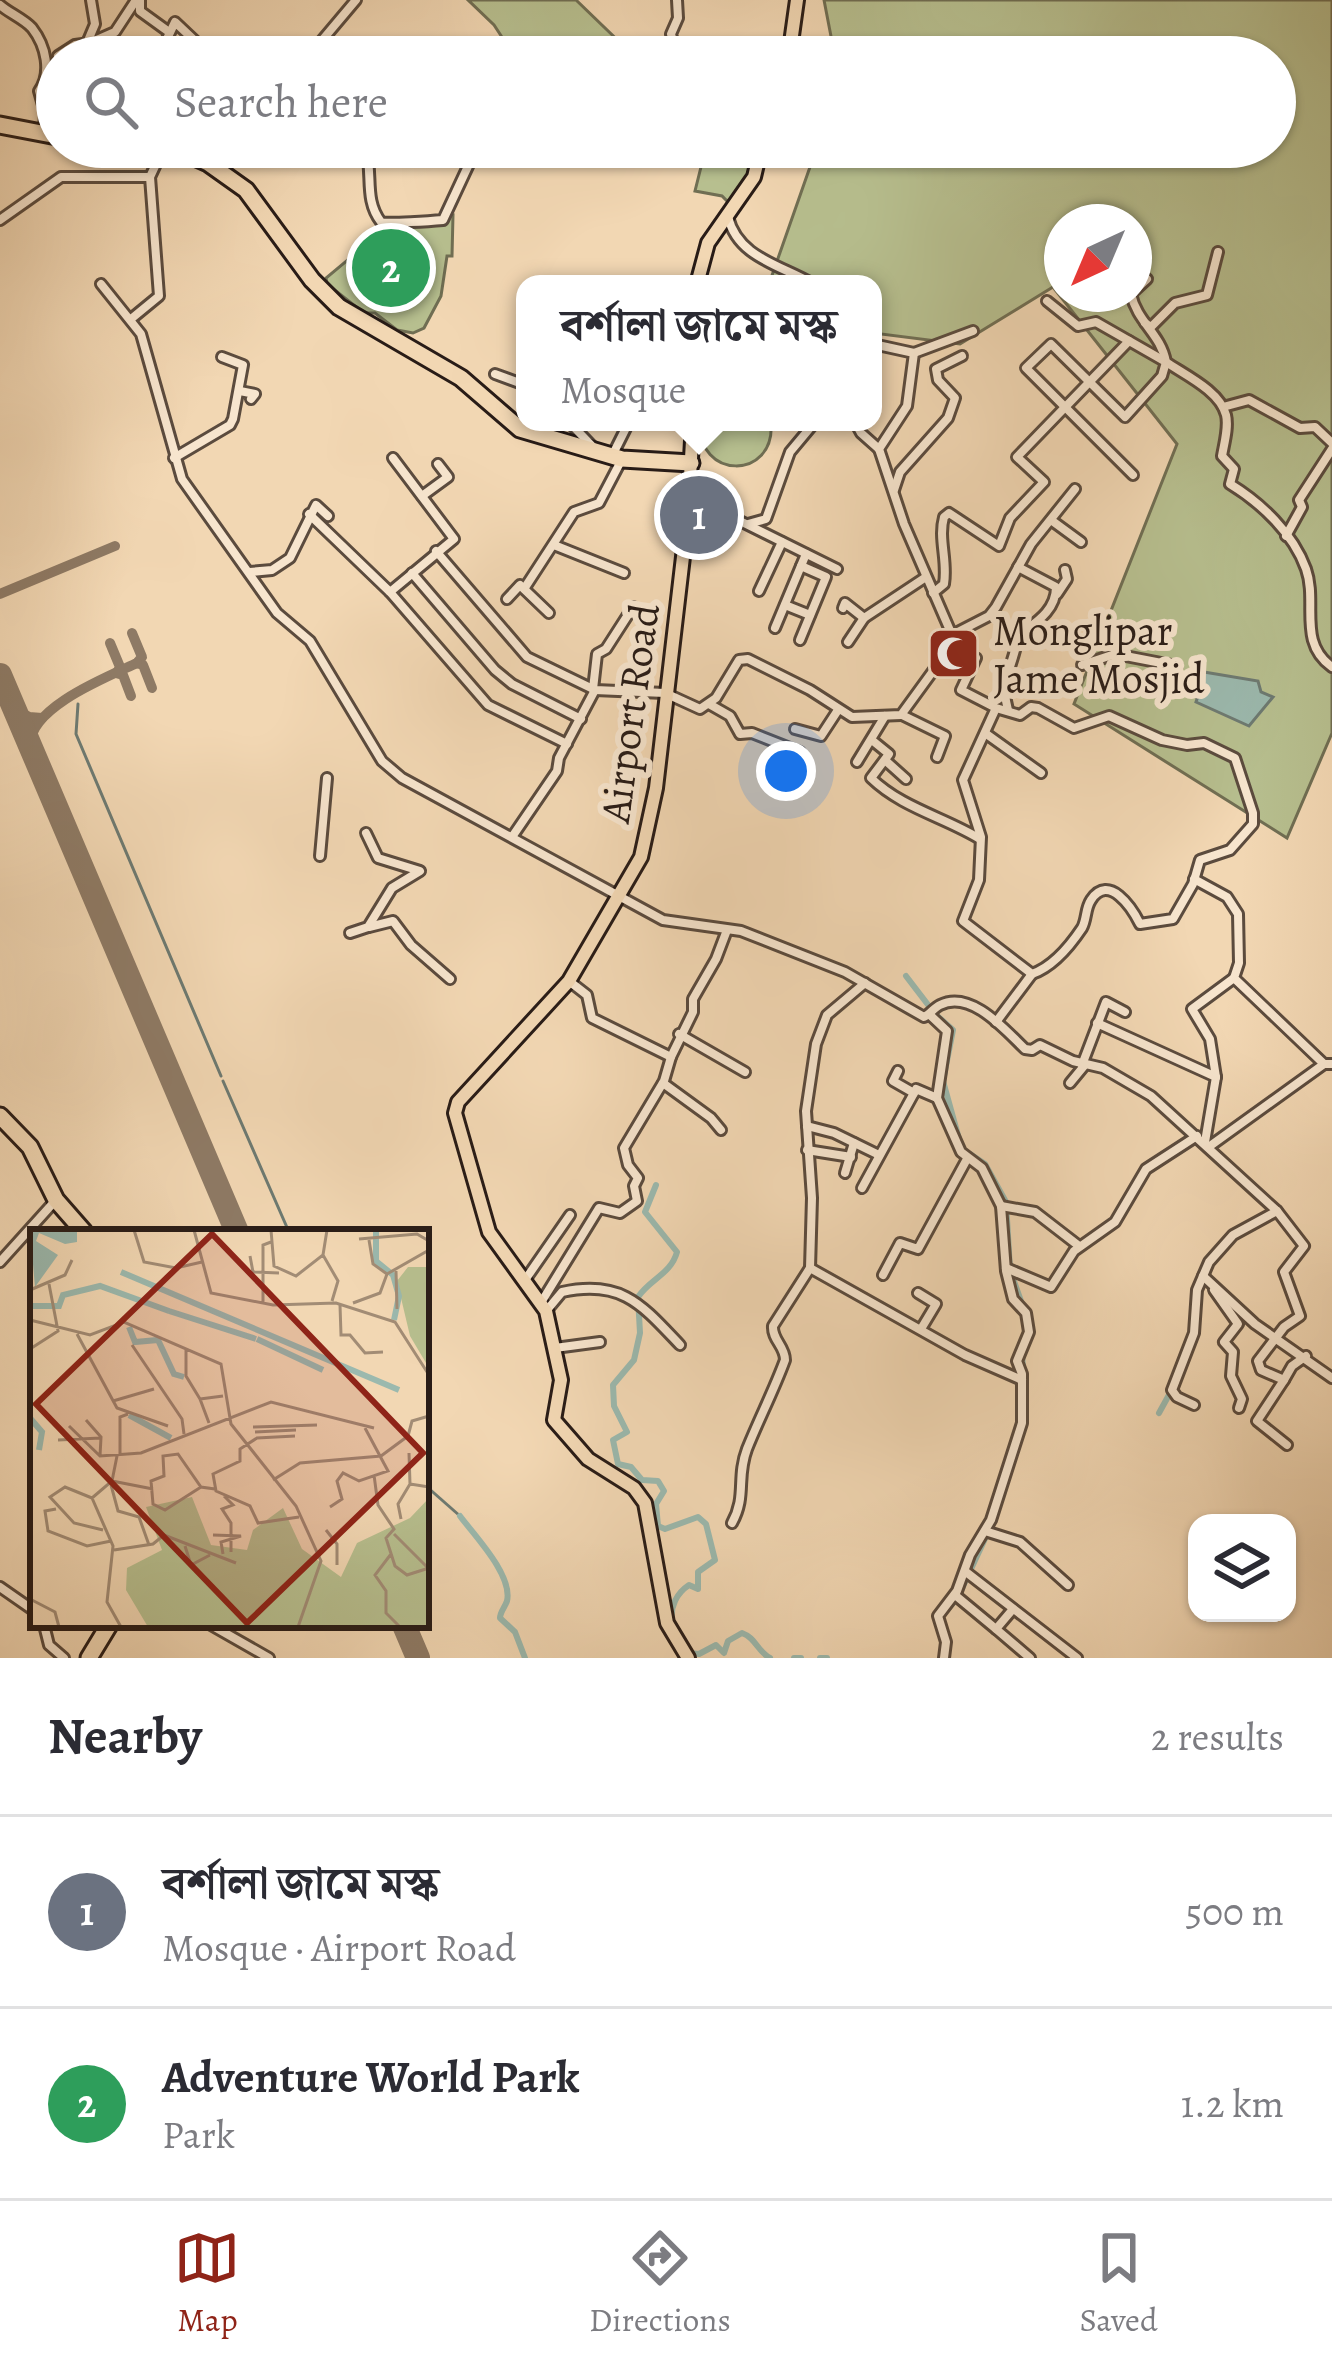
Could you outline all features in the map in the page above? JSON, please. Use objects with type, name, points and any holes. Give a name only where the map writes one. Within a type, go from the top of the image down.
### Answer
[{"type":"highway","points":[[0,124],[36,132]]},
{"type":"highway","points":[[215,168],[245,190],[312,280],[356,319],[461,378],[516,424]]},
{"type":"highway","points":[[525,431],[617,458],[691,463]]},
{"type":"highway","points":[[0,1116],[30,1147],[56,1200],[81,1229]]},
{"type":"highway","points":[[89,1658],[107,1628]]},
{"type":"main road","points":[[792,36],[797,0]]},
{"type":"main road","points":[[699,275],[708,243],[756,168]]},
{"type":"main road","name":"Airport Road","points":[[525,1280],[485,1223],[455,1120],[456,1108],[569,981],[641,857],[656,788],[686,534],[693,431]]},
{"type":"main road","points":[[525,1280],[544,1306],[561,1380],[554,1420],[588,1459],[634,1488],[645,1503],[667,1623],[685,1655]]},
{"type":"street","points":[[89,36],[94,25],[91,0]]},
{"type":"street","points":[[106,36],[116,32],[120,19],[138,0]]},
{"type":"street","points":[[138,0],[140,11],[169,32]]},
{"type":"street","points":[[326,36],[356,0]]},
{"type":"street","points":[[672,36],[678,19],[677,0]]},
{"type":"street","points":[[0,5],[36,36]]},
{"type":"street","points":[[168,36],[175,22],[190,36]]},
{"type":"street","points":[[131,319],[158,296],[150,177],[155,168]]},
{"type":"street","points":[[369,168],[370,205],[381,222],[389,224],[443,220],[467,168]]},
{"type":"street","points":[[0,220],[61,177],[150,177]]},
{"type":"street","points":[[728,213],[737,238],[767,264],[792,275]]},
{"type":"street","points":[[1144,322],[1151,327],[1174,303],[1207,295],[1218,252]]},
{"type":"street","points":[[100,284],[131,319],[145,346],[174,458],[189,490],[277,614],[310,641],[382,761],[402,778],[663,920],[727,930],[785,948],[866,982],[924,1017],[940,1005],[957,1002],[978,1009],[1029,1051],[1040,1045],[1084,1065],[1103,1068],[1138,1088],[1277,1211],[1304,1246],[1284,1272],[1300,1316],[1258,1361],[1261,1370],[1284,1380]]},
{"type":"street","points":[[1061,312],[1078,326],[1096,322],[1166,362],[1204,387],[1222,407],[1227,418],[1222,456],[1234,470],[1230,484],[1274,519],[1306,570],[1310,635],[1322,659],[1332,667]]},
{"type":"street","points":[[1133,476],[1026,368],[1051,344],[1125,417],[1162,376],[1166,362],[1163,345],[1140,312]]},
{"type":"street","points":[[882,346],[914,353],[973,331]]},
{"type":"street","points":[[933,593],[944,584],[947,567],[941,536],[944,517],[949,512],[999,546],[1010,518],[1044,482],[1016,457],[1129,341]]},
{"type":"street","points":[[879,449],[907,406],[914,353]]},
{"type":"street","points":[[893,492],[900,472],[948,418],[955,398],[938,380],[936,369],[962,356]]},
{"type":"street","points":[[174,458],[230,425],[243,364],[222,358]]},
{"type":"street","points":[[495,374],[516,382]]},
{"type":"street","points":[[240,391],[255,394],[251,399]]},
{"type":"street","points":[[1222,407],[1249,400],[1300,428],[1315,427],[1332,446],[1299,500],[1302,507],[1286,536]]},
{"type":"street","points":[[578,431],[594,448]]},
{"type":"street","points":[[524,589],[574,512],[598,502],[625,431]]},
{"type":"street","points":[[746,524],[766,519],[790,452],[808,431]]},
{"type":"street","points":[[863,431],[879,449],[951,640],[976,658],[961,690],[1020,715],[1038,708],[1074,728],[1109,716],[1162,740],[1204,743],[1235,758],[1253,813],[1253,824],[1230,850],[1200,860],[1173,919],[1166,923],[1141,924],[1125,899],[1107,890],[1100,892],[1088,905],[1078,932],[1051,964],[1032,974],[996,1022]]},
{"type":"street","points":[[390,592],[454,539],[393,458]]},
{"type":"street","points":[[422,496],[448,477],[438,464]]},
{"type":"street","points":[[688,482],[746,524],[837,569]]},
{"type":"street","points":[[901,715],[951,640],[989,616],[1018,566],[1075,489]]},
{"type":"street","points":[[250,572],[272,570],[290,559],[316,506],[328,515]]},
{"type":"street","points":[[309,514],[390,592],[488,705],[567,744]]},
{"type":"street","points":[[1051,520],[1081,542]]},
{"type":"street","points":[[759,592],[782,542]]},
{"type":"street","points":[[554,545],[623,573]]},
{"type":"street","points":[[436,551],[527,657],[594,690],[665,693],[700,709],[723,689],[733,668],[748,659],[852,717],[901,715],[945,736],[937,757]]},
{"type":"street","points":[[775,628],[806,554]]},
{"type":"street","points":[[800,640],[826,577],[801,566]]},
{"type":"street","points":[[1018,566],[1057,587],[1057,595]]},
{"type":"street","points":[[1009,712],[1002,686],[1018,636],[1038,623],[1067,579],[1065,570]]},
{"type":"street","points":[[412,572],[495,670],[512,684],[580,719]]},
{"type":"street","points":[[848,642],[864,618],[926,577]]},
{"type":"street","points":[[507,599],[520,585],[549,614]]},
{"type":"street","points":[[843,608],[845,603],[864,618]]},
{"type":"street","points":[[785,604],[810,615]]},
{"type":"street","points":[[512,837],[557,771],[594,690],[597,654],[606,650],[632,607]]},
{"type":"street","points":[[1082,665],[1115,655],[1177,666]]},
{"type":"street","points":[[709,704],[730,716],[740,734],[800,752]]},
{"type":"street","points":[[996,708],[962,784],[981,840],[979,880],[963,921],[1032,974]]},
{"type":"street","points":[[795,729],[820,736],[838,710]]},
{"type":"street","points":[[857,762],[885,716]]},
{"type":"street","points":[[985,734],[1041,773]]},
{"type":"street","points":[[873,741],[889,754],[871,778],[889,795],[981,840]]},
{"type":"street","points":[[886,761],[906,779]]},
{"type":"street","points":[[320,856],[327,778]]},
{"type":"street","points":[[366,833],[378,858],[420,872],[392,888],[368,927]]},
{"type":"street","points":[[1194,879],[1227,897],[1238,914],[1239,963],[1234,978],[1192,1009],[1210,1039],[1216,1076],[1204,1142]]},
{"type":"street","points":[[350,933],[393,921],[450,979]]},
{"type":"street","points":[[544,1306],[599,1208],[620,1213],[637,1201],[634,1186],[638,1178],[624,1148],[663,1083],[727,930]]},
{"type":"street","points":[[1008,1268],[1051,1287],[1079,1246],[1115,1222],[1146,1169],[1204,1142],[1328,1064],[1234,978]]},
{"type":"street","points":[[569,981],[587,994],[592,1018],[670,1058]]},
{"type":"street","points":[[732,1523],[742,1505],[741,1472],[748,1447],[785,1360],[773,1326],[810,1268],[812,1198],[807,1150],[816,1044],[827,1015],[866,982]]},
{"type":"street","points":[[1070,1083],[1084,1065],[1106,1002],[1125,1012]]},
{"type":"street","points":[[930,1015],[947,1031],[937,1098]]},
{"type":"street","points":[[1097,1023],[1216,1076]]},
{"type":"street","points":[[680,1034],[745,1072]]},
{"type":"street","points":[[898,1071],[893,1081],[914,1093]]},
{"type":"street","points":[[663,1083],[721,1130]]},
{"type":"street","points":[[862,1188],[916,1089],[937,1098],[957,1146],[982,1168],[1005,1206],[1013,1299],[1028,1322],[1029,1332],[1017,1361],[1022,1423],[986,1531],[970,1555],[955,1594],[938,1616],[946,1642],[944,1658]]},
{"type":"street","points":[[808,1126],[879,1155]]},
{"type":"street","points":[[844,1173],[854,1143]]},
{"type":"street","points":[[807,1150],[851,1157]]},
{"type":"street","points":[[883,1275],[900,1243],[918,1249],[968,1159]]},
{"type":"street","points":[[0,1262],[56,1200]]},
{"type":"street","points":[[1005,1206],[1034,1212],[1079,1246]]},
{"type":"street","points":[[1194,1405],[1172,1390],[1194,1333],[1203,1276],[1233,1235],[1277,1211]]},
{"type":"street","points":[[525,1280],[570,1215]]},
{"type":"street","points":[[810,1268],[965,1355],[1022,1380]]},
{"type":"street","points":[[1203,1276],[1332,1378]]},
{"type":"street","points":[[544,1306],[572,1289],[609,1288],[637,1302],[680,1345]]},
{"type":"street","points":[[1214,1289],[1238,1324],[1224,1342],[1232,1352],[1231,1376],[1242,1399],[1239,1408]]},
{"type":"street","points":[[918,1293],[936,1304],[921,1329]]},
{"type":"street","points":[[554,1348],[600,1342]]},
{"type":"street","points":[[1286,1445],[1256,1421],[1292,1366],[1306,1356]]},
{"type":"street","points":[[986,1531],[1018,1540],[1068,1585]]},
{"type":"street","points":[[966,1572],[1077,1658]]},
{"type":"street","points":[[0,1587],[30,1608]]},
{"type":"street","points":[[955,1594],[1030,1658]]},
{"type":"street","points":[[996,1629],[1013,1609]]},
{"type":"street","points":[[45,1628],[49,1645],[64,1658]]},
{"type":"street","points":[[216,1628],[269,1658]]},
{"type":"green space","points":[[468,0],[576,0],[613,36],[501,36]]},
{"type":"green space","points":[[824,0],[1332,0],[1332,733],[1287,838],[1074,704],[1177,444],[1073,312],[1152,312],[1152,204],[1044,204],[1044,293],[960,344],[882,334],[882,275],[772,275],[810,168],[1296,168],[1296,36],[831,36]]},
{"type":"green space","points":[[701,168],[751,168],[731,205],[722,196],[695,191]]},
{"type":"green space","points":[[453,215],[452,256],[447,256],[441,296],[424,328],[413,333],[397,330],[375,313],[364,313],[327,284],[326,278],[385,229]]},
{"type":"green space","points":[[701,431],[770,431],[761,455],[736,466],[722,463],[702,441]]},
{"type":"water","points":[[1204,672],[1258,681],[1261,692],[1273,697],[1249,726],[1196,702],[1202,684],[1198,678]]},
{"type":"waterway","points":[[78,704],[76,734],[221,1076]]},
{"type":"waterway","points":[[906,976],[932,1010]]},
{"type":"waterway","points":[[934,1013],[953,1030],[943,1081],[961,1146]]},
{"type":"waterway","points":[[223,1081],[288,1229]]},
{"type":"waterway","points":[[1171,1110],[1201,1137]]},
{"type":"waterway","points":[[970,1154],[985,1164],[1006,1202],[1010,1270],[1022,1304]]},
{"type":"waterway","points":[[656,1185],[645,1212],[677,1252],[670,1266],[638,1297],[640,1333],[634,1360],[613,1385],[614,1406],[627,1432],[613,1440],[618,1464],[631,1467],[642,1480],[658,1481],[664,1491],[656,1504],[658,1526],[665,1529],[698,1517],[706,1524],[715,1560],[698,1572],[698,1589],[689,1585],[678,1596],[672,1621]]},
{"type":"waterway","points":[[1022,1354],[1025,1394]]},
{"type":"waterway","points":[[1159,1413],[1170,1393]]},
{"type":"waterway","points":[[429,1489],[460,1516]]},
{"type":"waterway","points":[[460,1516],[504,1579],[507,1601],[500,1618],[515,1632],[525,1658]]},
{"type":"waterway","points":[[943,1615],[958,1597],[990,1528]]},
{"type":"waterway","points":[[689,1653],[699,1654],[716,1645],[724,1653],[728,1641],[742,1633],[770,1658]]},
{"type":"waterway","points":[[794,1658],[801,1658]]},
{"type":"waterway","points":[[820,1658],[827,1658]]},
{"type":"taxiway","points":[[0,594],[115,546]]},
{"type":"taxiway","points":[[132,633],[142,657],[137,663],[143,665],[152,688]]},
{"type":"taxiway","points":[[110,643],[120,667],[117,673]]},
{"type":"taxiway","points":[[30,745],[33,731],[56,706],[137,663]]},
{"type":"taxiway","points":[[116,673],[123,675],[131,696]]},
{"type":"taxiway","points":[[14,709],[42,718]]},
{"type":"runway","points":[[0,675],[236,1229]]},
{"type":"runway","points":[[405,1628],[418,1658]]},
{"type":"place","name":"Adventure World Park","points":[[391,268]]},
{"type":"place","name":"বর্শালা জামে মস্ক","points":[[699,515]]},
{"type":"place","name":"Monglipar Jame Mosjid","points":[[954,654]]}]
